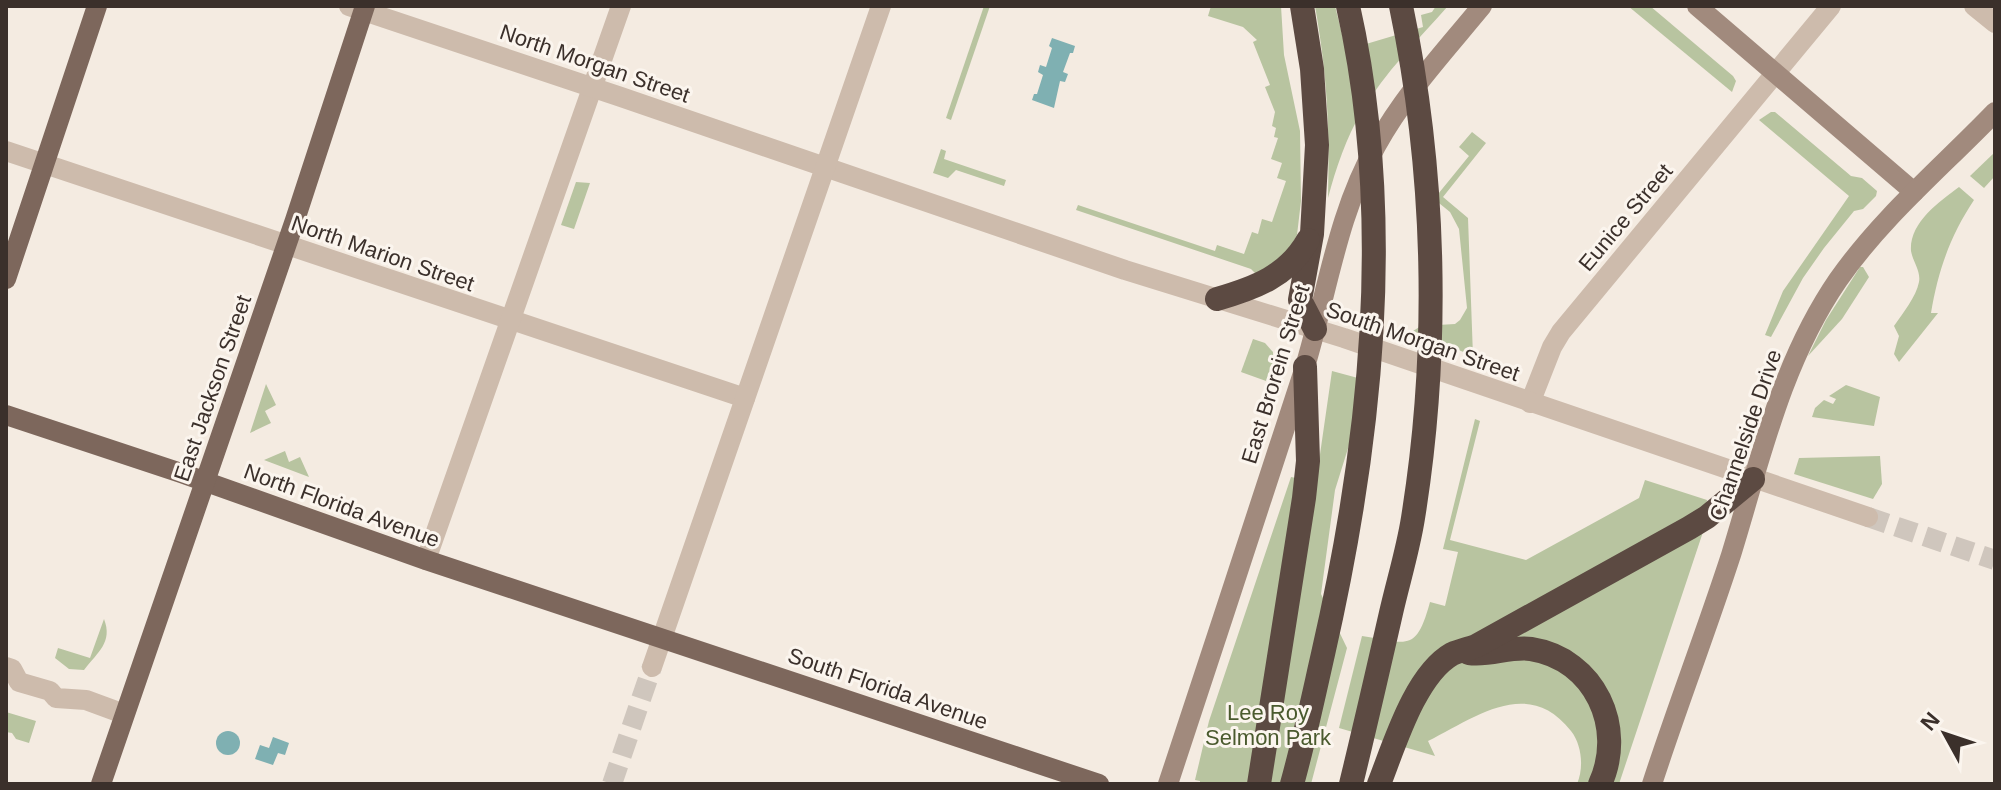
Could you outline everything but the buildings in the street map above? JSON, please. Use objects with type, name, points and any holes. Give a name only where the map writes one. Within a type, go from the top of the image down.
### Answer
[{"type":"highway","points":[[1302,6],[1312,69],[1317,145],[1312,234],[1300,300],[1315,329]]},
{"type":"highway","points":[[1292,784],[1348,536],[1361,454],[1367,386],[1373,183],[1363,83],[1348,6]]},
{"type":"highway","points":[[1351,784],[1413,520],[1424,419],[1429,231],[1423,145],[1401,6]]},
{"type":"highway","points":[[1217,299],[1260,285],[1277,275],[1297,256],[1312,234]]},
{"type":"highway","points":[[1259,784],[1299,537],[1308,461],[1305,367]]},
{"type":"highway","points":[[1462,652],[1698,523],[1753,479]]},
{"type":"highway","points":[[1379,784],[1412,703],[1454,653],[1482,655],[1514,649],[1535,649],[1559,657],[1578,670],[1600,699],[1608,723],[1608,760],[1600,784]]},
{"type":"main road","points":[[6,279],[97,6]]},
{"type":"main road","name":"East Brorein Street","points":[[1168,784],[1305,367],[1346,213],[1376,145],[1425,74],[1482,6]]},
{"type":"main road","points":[[1697,6],[1914,192]]},
{"type":"main road","name":"East Jackson Street","points":[[101,784],[286,246],[359,8]]},
{"type":"main road","name":"Channelside Drive","points":[[1652,784],[1731,554],[1785,383],[1812,323],[1859,252],[1995,112]]},
{"type":"main road","name":"North Florida Avenue","points":[[6,415],[662,638]]},
{"type":"main road","name":"South Florida Avenue","points":[[662,638],[1099,784]]},
{"type":"street","points":[[426,560],[621,6]]},
{"type":"street","points":[[652,667],[881,6]]},
{"type":"street","name":"Eunice Street","points":[[1530,403],[1561,332],[1831,6]]},
{"type":"street","points":[[1974,6],[1995,23]]},
{"type":"street","name":"North Morgan Street","points":[[359,8],[825,167]]},
{"type":"street","name":"North Marion Street","points":[[6,151],[745,398]]},
{"type":"street","name":"South Morgan Street","points":[[825,167],[1868,517]]},
{"type":"street","points":[[6,667],[12,669],[19,682],[50,691],[56,698],[86,700],[124,714]]},
{"type":"green space","points":[[984,6],[990,6],[951,120],[946,118]]},
{"type":"green space","points":[[1211,6],[1281,6],[1284,55],[1300,131],[1301,201],[1297,235],[1287,254],[1256,274],[1251,269],[1076,210],[1078,205],[1215,251],[1217,245],[1244,254],[1252,232],[1258,234],[1262,219],[1272,222],[1286,181],[1277,178],[1282,163],[1271,159],[1278,138],[1274,137],[1276,128],[1272,126],[1275,112],[1265,87],[1270,85],[1253,42],[1257,40],[1243,27],[1208,16]]},
{"type":"green space","points":[[1315,6],[1335,6],[1346,50],[1423,27],[1421,15],[1432,12],[1436,6],[1448,6],[1391,70],[1362,111],[1342,153],[1328,198],[1327,101]]},
{"type":"green space","points":[[1628,6],[1650,6],[1733,76],[1736,81],[1732,92]]},
{"type":"green space","points":[[1775,112],[1851,176],[1862,178],[1877,191],[1863,209],[1854,211],[1824,248],[1803,278],[1771,337],[1765,335],[1783,291],[1849,196],[1759,120]]},
{"type":"green space","points":[[1472,132],[1486,143],[1443,197],[1468,218],[1473,356],[1413,331],[1421,326],[1455,324],[1467,308],[1459,229],[1450,212],[1434,199],[1469,156],[1459,147]]},
{"type":"green space","points":[[941,149],[946,151],[944,159],[1006,180],[1004,186],[956,170],[948,178],[933,173]]},
{"type":"green space","points":[[1995,152],[1995,176],[1984,188],[1970,176]]},
{"type":"green space","points":[[576,182],[590,183],[574,229],[561,225]]},
{"type":"green space","points":[[1959,187],[1974,200],[1958,227],[1941,268],[1931,313],[1938,313],[1899,362],[1894,354],[1899,336],[1894,326],[1919,282],[1911,251],[1915,231],[1927,214]]},
{"type":"green space","points":[[1860,267],[1869,277],[1842,319],[1808,356],[1826,320]]},
{"type":"green space","points":[[1253,339],[1265,343],[1273,352],[1273,363],[1266,381],[1241,372]]},
{"type":"green space","name":"Lee Roy Selmon Park","points":[[1332,371],[1369,381],[1335,490],[1321,594],[1347,648],[1311,784],[1200,784],[1195,780],[1209,721],[1291,477],[1316,482]]},
{"type":"green space","points":[[266,384],[276,405],[265,411],[271,423],[250,433]]},
{"type":"green space","points":[[1846,385],[1880,397],[1874,426],[1812,417],[1815,408],[1824,400],[1833,404],[1836,399],[1829,396]]},
{"type":"green space","points":[[1475,419],[1480,421],[1450,540],[1526,560],[1639,498],[1645,480],[1707,500],[1703,532],[1619,784],[1577,784],[1581,757],[1575,737],[1554,715],[1537,706],[1501,706],[1483,713],[1428,741],[1435,756],[1339,728],[1362,636],[1408,641],[1420,630],[1430,602],[1445,606],[1458,552],[1443,549]]},
{"type":"green space","points":[[285,451],[289,462],[300,457],[309,477],[264,460]]},
{"type":"green space","points":[[1880,456],[1882,484],[1873,499],[1794,474],[1799,458]]},
{"type":"green space","points":[[104,619],[105,640],[84,670],[69,669],[55,658],[58,648],[90,658]]},
{"type":"green space","points":[[6,712],[36,721],[29,743],[6,732]]},
{"type":"water","points":[[1052,38],[1075,46],[1063,72],[1068,74],[1065,82],[1060,81],[1054,108],[1032,100],[1043,75],[1038,72],[1040,65],[1046,67]]},
{"type":"water","points":[[228,731],[237,734],[240,743],[237,752],[228,755],[219,752],[216,743],[219,734]]},
{"type":"water","points":[[273,737],[289,743],[285,755],[278,753],[273,765],[255,759],[260,745],[269,748]]},
{"type":"tunnel","points":[[1868,517],[1995,560]]},
{"type":"tunnel","points":[[612,784],[652,667]]}]
